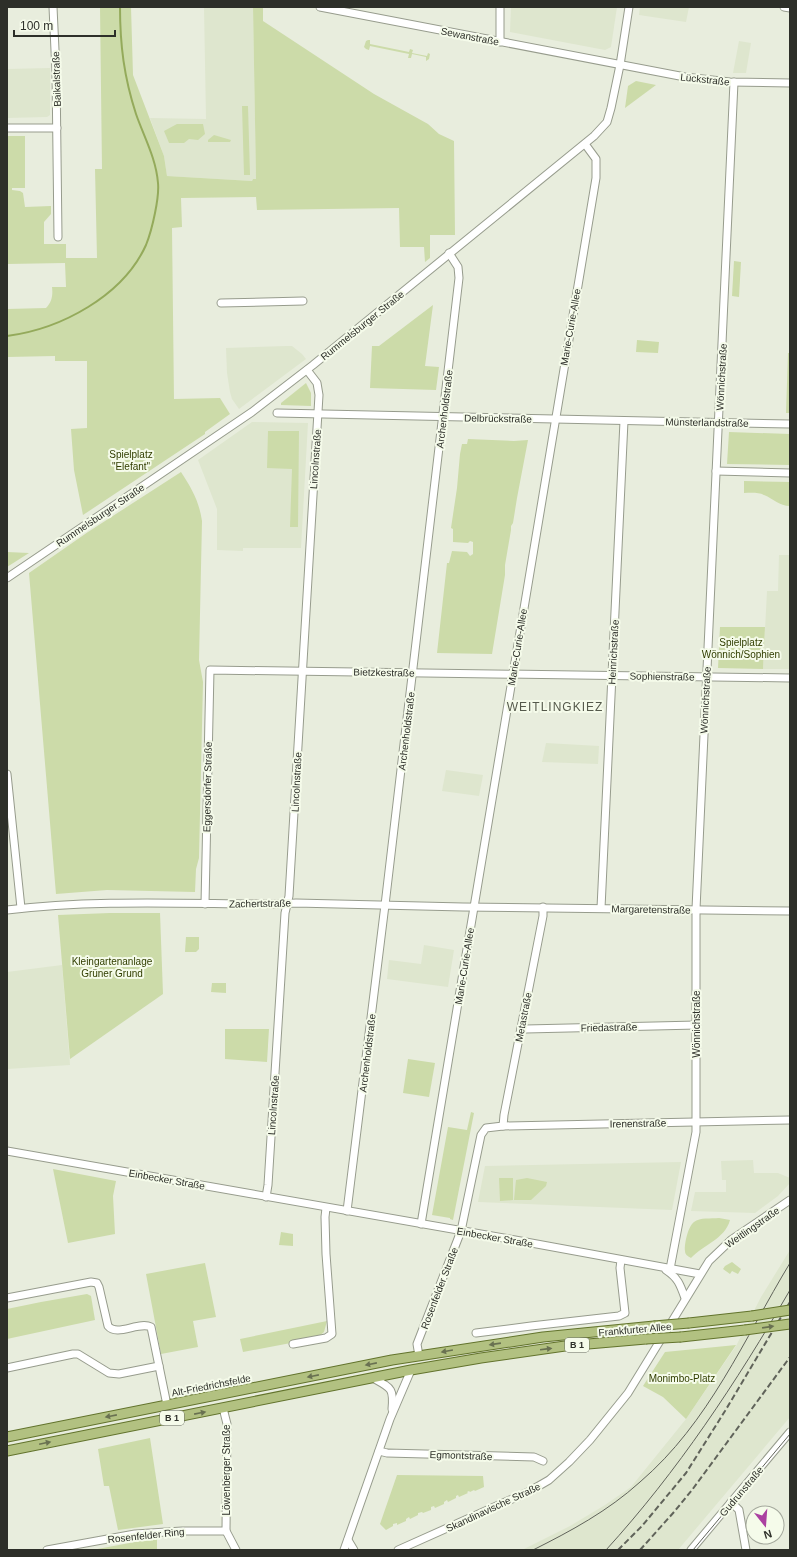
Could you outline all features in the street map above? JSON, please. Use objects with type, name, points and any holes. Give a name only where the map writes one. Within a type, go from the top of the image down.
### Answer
[{"type":"main road","name":"Frankfurter Allee","points":[[419,1356],[543,1337],[689,1323],[790,1310]]},
{"type":"main road","name":"Frankfurter Allee","points":[[411,1370],[524,1352],[646,1339],[681,1337],[790,1324]]},
{"type":"main road","name":"Alt-Friedrichsfelde","points":[[7,1437],[419,1356]]},
{"type":"main road","name":"B 1","points":[[7,1451],[411,1370]]},
{"type":"street","name":"Baikalstraße","points":[[53,7],[56,72],[58,238]]},
{"type":"street","name":"Sewanstraße","points":[[320,7],[348,10],[500,42],[620,65]]},
{"type":"street","points":[[500,7],[500,42]]},
{"type":"street","name":"Rummelsburger Straße","points":[[7,578],[228,429],[307,370],[585,144],[607,122],[612,108],[629,7]]},
{"type":"street","points":[[784,7],[790,8]]},
{"type":"street","name":"Lückstraße","points":[[620,65],[685,77],[734,82],[790,83]]},
{"type":"street","name":"Wönnichstraße","points":[[670,1269],[696,1132],[696,909],[734,82]]},
{"type":"street","points":[[7,128],[57,128]]},
{"type":"street","name":"Marie-Curie-Allee","points":[[422,1224],[596,174],[596,160],[585,144]]},
{"type":"street","name":"Archenholdstraße","points":[[347,1211],[413,672],[459,278],[458,267],[449,254]]},
{"type":"street","points":[[221,303],[303,302]]},
{"type":"street","name":"Lincolnstraße","points":[[266,1197],[285,913],[289,896],[319,395],[317,383],[307,370]]},
{"type":"street","name":"Delbrückstraße","points":[[277,413],[624,420]]},
{"type":"street","name":"Münsterlandstraße","points":[[624,420],[790,424]]},
{"type":"street","name":"Heinrichstraße","points":[[601,908],[624,420]]},
{"type":"street","points":[[716,471],[790,473]]},
{"type":"street","name":"Bietzkestraße","points":[[210,670],[558,674]]},
{"type":"street","name":"Eggersdorfer Straße","points":[[205,904],[210,670]]},
{"type":"street","name":"Sophienstraße","points":[[558,674],[790,678]]},
{"type":"street","points":[[7,774],[22,908]]},
{"type":"street","name":"Zachertstraße","points":[[7,910],[132,902],[513,907]]},
{"type":"street","name":"Margaretenstraße","points":[[513,907],[790,911]]},
{"type":"street","name":"Metastraße","points":[[503,1126],[543,916],[543,907]]},
{"type":"street","name":"Friedastraße","points":[[521,1028],[697,1025]]},
{"type":"street","name":"Irenenstraße","points":[[486,1128],[503,1126],[790,1120]]},
{"type":"street","name":"Rosenfelder Straße","points":[[419,1356],[417,1344],[461,1231],[481,1135],[486,1128]]},
{"type":"street","name":"Einbecker Straße","points":[[7,1151],[700,1274]]},
{"type":"street","name":"Weitlingstraße","points":[[700,1274],[709,1261],[731,1240],[790,1200]]},
{"type":"street","points":[[293,1344],[326,1338],[332,1334],[326,1254],[326,1208]]},
{"type":"street","name":"Frankfurter Allee","points":[[476,1334],[619,1316],[625,1313],[620,1268],[621,1260]]},
{"type":"street","name":"Einbecker Straße","points":[[662,1268],[679,1281],[685,1298]]},
{"type":"street","name":"Skandinavische Straße","points":[[398,1550],[530,1491],[560,1471],[590,1440],[628,1393],[648,1363],[700,1274]]},
{"type":"street","points":[[7,1298],[91,1282],[97,1283],[108,1326],[110,1328],[117,1330],[147,1325],[152,1327],[167,1405]]},
{"type":"street","points":[[7,1368],[74,1354],[78,1354],[109,1373],[119,1374],[159,1366]]},
{"type":"street","points":[[344,1550],[392,1413],[411,1370]]},
{"type":"street","points":[[373,1378],[392,1391],[394,1395],[392,1413]]},
{"type":"street","name":"Löwenberger Straße","points":[[224,1408],[227,1424],[226,1532]]},
{"type":"street","name":"Gudrunstraße","points":[[691,1550],[790,1432]]},
{"type":"street","name":"Egmontstraße","points":[[379,1451],[384,1453],[534,1457],[543,1462]]},
{"type":"street","points":[[731,1502],[739,1510],[746,1550]]},
{"type":"street","name":"Rosenfelder Ring","points":[[47,1550],[110,1538],[154,1532],[226,1532]]},
{"type":"street","points":[[226,1532],[236,1550]]},
{"type":"street","points":[[348,1540],[354,1550]]},
{"type":"shaded area","points":[[204,7],[253,7],[256,179],[253,179],[252,181],[167,176],[164,156],[150,118],[206,119]]},
{"type":"shaded area","points":[[511,7],[617,7],[611,47],[605,50],[510,32]]},
{"type":"shaded area","points":[[640,7],[689,7],[686,22],[639,15]]},
{"type":"shaded area","points":[[739,41],[751,43],[746,73],[733,73]]},
{"type":"shaded area","points":[[50,68],[50,115],[47,117],[7,118],[7,69]]},
{"type":"shaded area","points":[[292,346],[306,359],[239,409],[232,399],[230,392],[227,373],[226,348]]},
{"type":"shaded area","points":[[252,422],[308,423],[301,548],[243,548],[243,551],[217,550],[217,509],[198,460]]},
{"type":"shaded area","points":[[779,555],[790,555],[790,669],[763,669],[767,591],[778,591]]},
{"type":"shaded area","points":[[546,743],[599,746],[598,764],[542,762]]},
{"type":"shaded area","points":[[446,770],[483,775],[479,796],[442,791]]},
{"type":"shaded area","points":[[424,945],[454,950],[448,987],[387,979],[389,960],[421,964]]},
{"type":"shaded area","points":[[62,965],[70,1065],[7,1069],[7,972]]},
{"type":"shaded area","points":[[753,1160],[754,1173],[778,1173],[790,1178],[790,1183],[778,1196],[755,1213],[691,1211],[695,1192],[726,1192],[726,1180],[722,1180],[721,1161]]},
{"type":"shaded area","points":[[681,1162],[672,1210],[478,1202],[485,1166]]},
{"type":"shaded area","points":[[790,1250],[790,1417],[678,1550],[522,1550],[570,1526],[631,1487],[686,1419],[736,1346],[761,1297]]},
{"type":"green space","name":"Spielplatz \"Elefant\"","points":[[100,7],[131,7],[133,75],[164,156],[167,176],[252,181],[253,179],[256,179],[253,7],[263,8],[263,21],[374,94],[428,124],[439,134],[454,141],[455,235],[430,235],[430,258],[425,262],[424,247],[400,247],[399,208],[257,210],[256,197],[181,198],[182,227],[172,228],[174,399],[220,398],[230,414],[205,432],[205,434],[83,515],[74,470],[71,429],[87,428],[87,361],[55,361],[55,356],[7,357],[7,309],[46,308],[52,298],[52,287],[66,287],[65,263],[7,264],[7,136],[25,136],[25,188],[12,188],[12,190],[23,193],[25,207],[51,206],[51,214],[44,222],[44,244],[66,244],[66,258],[97,258],[95,169],[102,169]]},
{"type":"green space","points":[[370,40],[370,44],[409,52],[410,49],[413,50],[412,53],[427,56],[428,53],[430,54],[429,59],[426,61],[426,57],[412,54],[411,58],[408,58],[409,54],[370,46],[369,50],[364,47],[366,41]]},
{"type":"green space","points":[[636,81],[656,85],[625,108],[628,86]]},
{"type":"green space","points":[[242,106],[248,106],[250,175],[244,175]]},
{"type":"green space","points":[[177,124],[203,124],[205,134],[198,140],[189,139],[184,143],[169,143],[164,131]]},
{"type":"green space","points":[[214,135],[231,140],[230,142],[208,142],[208,140]]},
{"type":"green space","points":[[734,261],[741,262],[739,297],[732,296]]},
{"type":"green space","points":[[433,305],[425,366],[439,367],[436,390],[370,388],[372,346],[379,346]]},
{"type":"green space","points":[[637,340],[659,342],[658,353],[636,352]]},
{"type":"green space","points":[[788,353],[790,353],[790,413],[786,413]]},
{"type":"green space","points":[[306,383],[311,393],[311,406],[281,405],[281,403]]},
{"type":"green space","points":[[268,431],[299,431],[298,527],[290,527],[292,469],[267,468]]},
{"type":"green space","points":[[729,432],[790,434],[790,465],[727,464]]},
{"type":"green space","points":[[468,439],[514,441],[528,440],[513,523],[511,526],[505,565],[505,575],[492,654],[437,653],[447,563],[449,563],[452,551],[467,552],[470,556],[473,554],[473,542],[453,542],[453,529],[451,528],[460,454],[462,444],[467,444]]},
{"type":"green space","points":[[181,472],[194,495],[199,507],[202,521],[199,660],[203,682],[199,858],[196,869],[195,892],[107,890],[56,894],[29,573],[88,532]]},
{"type":"green space","points":[[744,481],[790,482],[790,506],[780,504],[762,494],[744,493]]},
{"type":"green space","points":[[7,552],[29,553],[7,567]]},
{"type":"green space","name":"Spielplatz Wönnich/Sophien","points":[[720,627],[765,627],[763,669],[718,668]]},
{"type":"green space","name":"Kleingartenanlage Grüner Grund","points":[[160,913],[163,994],[70,1059],[58,915]]},
{"type":"green space","points":[[186,937],[199,937],[199,949],[196,952],[185,952]]},
{"type":"green space","points":[[212,983],[226,983],[226,993],[211,992]]},
{"type":"green space","points":[[225,1029],[269,1029],[267,1062],[225,1059]]},
{"type":"green space","points":[[408,1059],[435,1063],[429,1097],[403,1093]]},
{"type":"green space","points":[[471,1112],[474,1113],[453,1220],[450,1218],[432,1215],[448,1127],[467,1130]]},
{"type":"green space","points":[[53,1169],[116,1181],[113,1196],[115,1234],[68,1243]]},
{"type":"green space","points":[[499,1178],[513,1178],[513,1200],[500,1201]]},
{"type":"green space","points":[[527,1178],[547,1182],[546,1186],[531,1200],[514,1200],[516,1180]]},
{"type":"green space","points":[[719,1218],[730,1220],[727,1227],[719,1237],[691,1258],[687,1255],[685,1252],[685,1244],[688,1231],[692,1224],[699,1219]]},
{"type":"green space","points":[[281,1232],[293,1234],[293,1246],[279,1245]]},
{"type":"green space","points":[[732,1262],[741,1269],[738,1274],[732,1271],[730,1274],[723,1269]]},
{"type":"green space","points":[[205,1263],[216,1317],[193,1321],[198,1347],[161,1354],[146,1274]]},
{"type":"green space","points":[[87,1294],[91,1296],[95,1320],[7,1339],[7,1309]]},
{"type":"green space","points":[[327,1321],[324,1332],[317,1338],[243,1352],[240,1339]]},
{"type":"green space","name":"Monimbo-Platz","points":[[736,1345],[686,1419],[663,1397],[643,1386],[665,1352]]},
{"type":"green space","points":[[150,1438],[163,1524],[118,1530],[109,1486],[104,1486],[98,1449]]},
{"type":"green space","points":[[397,1475],[483,1476],[484,1487],[475,1491],[469,1491],[467,1492],[468,1493],[459,1497],[458,1495],[456,1498],[448,1502],[447,1500],[444,1504],[435,1508],[434,1506],[431,1507],[431,1510],[418,1513],[418,1515],[410,1519],[409,1517],[406,1521],[397,1525],[397,1523],[393,1524],[393,1526],[386,1530],[380,1524]]},
{"type":"green space","points":[[157,1537],[157,1550],[92,1550],[135,1542],[137,1538]]},
{"type":"waterway","points":[[7,336],[48,326],[69,318],[88,307],[122,280],[136,263],[146,245],[156,206],[158,183],[155,165],[136,114],[128,87],[122,48],[120,7]]},
{"type":"tram line","points":[[533,1550],[575,1528],[615,1502],[640,1482],[664,1459],[686,1434],[706,1407],[741,1350],[790,1263]]},
{"type":"tram line","points":[[606,1550],[658,1489],[682,1458],[749,1359],[790,1290]]},
{"type":"tram line","points":[[693,1550],[790,1434]]},
{"type":"railway","points":[[618,1550],[642,1526],[686,1473],[790,1302]]},
{"type":"railway","points":[[640,1550],[692,1490],[790,1357]]},
{"type":"district","name":"WEITLINGKIEZ","points":[[555,707]]}]
